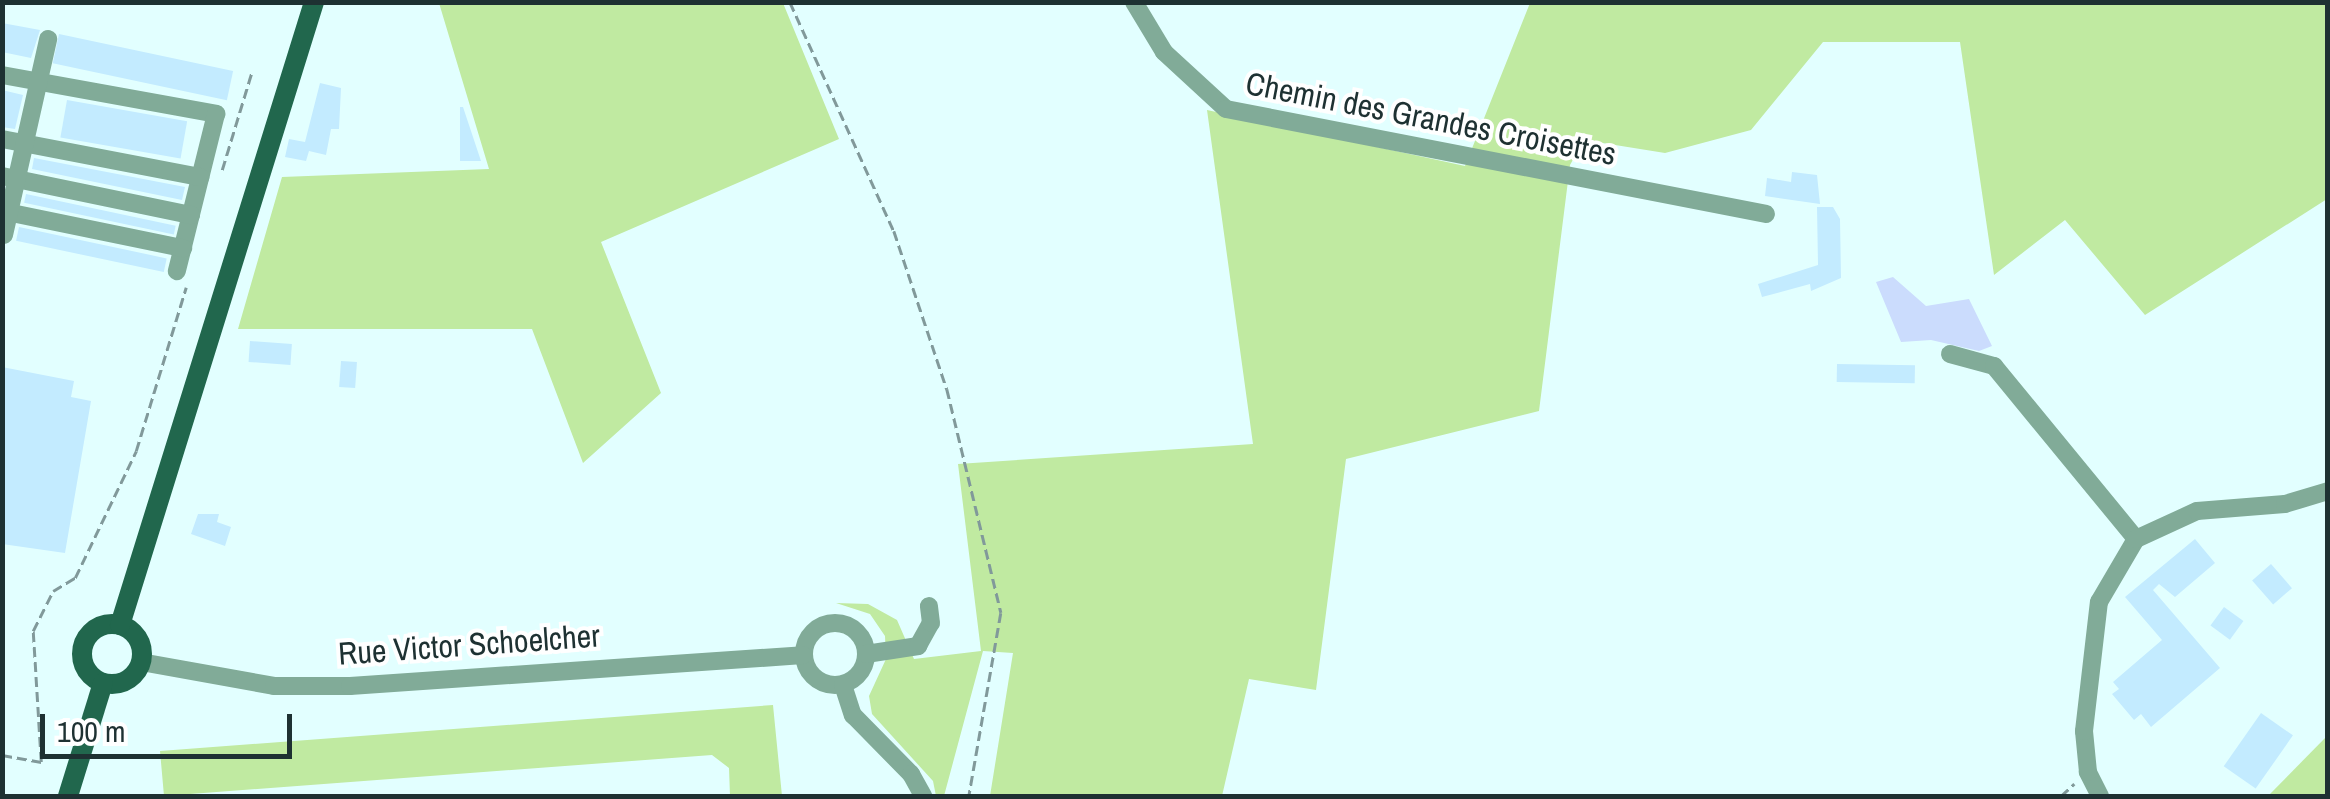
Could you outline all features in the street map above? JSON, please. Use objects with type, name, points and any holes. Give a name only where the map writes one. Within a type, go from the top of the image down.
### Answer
[{"type":"main road","points":[[120,625],[314,2]]},
{"type":"main road","points":[[120,625],[138,640],[141,662],[126,681],[102,683],[83,665],[83,644],[95,629],[120,625]]},
{"type":"main road","points":[[68,796],[102,683]]},
{"type":"street","name":"Chemin des Grandes Croisettes","points":[[1134,2],[1164,52],[1226,110],[1766,214]]},
{"type":"street","points":[[4,235],[10,178],[25,144],[48,39]]},
{"type":"street","points":[[2,75],[216,114],[209,181],[191,216],[183,248],[182,276]]},
{"type":"street","points":[[2,139],[209,181]]},
{"type":"street","points":[[10,178],[191,216]]},
{"type":"street","points":[[6,212],[183,248]]},
{"type":"street","points":[[1950,354],[1994,366],[2136,539]]},
{"type":"street","points":[[2100,796],[2088,772],[2084,731],[2099,602],[2136,539],[2197,510],[2285,504],[2328,491]]},
{"type":"street","points":[[866,654],[918,646],[931,622],[929,606]]},
{"type":"street","points":[[834,622],[857,632],[866,654],[862,670],[842,684],[819,682],[803,655],[812,632],[834,622]]},
{"type":"street","name":"Rue Victor Schoelcher","points":[[141,662],[274,686],[350,686],[748,654],[803,655]]},
{"type":"street","points":[[842,684],[853,715],[911,774],[923,796]]},
{"type":"path","points":[[790,2],[894,231],[946,390],[1000,613],[969,796]]},
{"type":"path","points":[[209,181],[252,70]]},
{"type":"path","points":[[2,755],[41,762],[33,631],[54,591],[75,578],[136,451],[182,276]]},
{"type":"green space","points":[[439,3],[783,3],[839,139],[601,242],[661,393],[583,463],[532,329],[238,329],[282,177],[489,169]]},
{"type":"green space","points":[[1530,3],[2327,3],[2327,199],[2145,315],[2065,220],[1994,275],[1960,42],[1823,42],[1751,130],[1665,153],[1584,140],[1570,165],[1539,411],[1346,459],[1316,690],[1249,679],[1222,796],[990,796],[1013,653],[983,651],[944,796],[936,796],[933,781],[872,714],[869,696],[886,659],[885,636],[870,614],[836,603],[868,604],[897,620],[914,659],[981,651],[958,464],[1253,444],[1207,110],[1465,166]]},
{"type":"green space","points":[[773,705],[782,796],[730,796],[729,768],[712,755],[164,796],[160,751]]},
{"type":"green space","points":[[2327,736],[2327,796],[2268,796]]},
{"type":"water","points":[[1893,277],[1926,306],[1969,299],[1992,346],[1979,351],[1931,340],[1901,342],[1876,282]]},
{"type":"building","points":[[2,23],[40,30],[31,58],[2,52]]},
{"type":"building","points":[[59,34],[233,71],[227,100],[53,63]]},
{"type":"building","points":[[320,83],[341,88],[339,129],[331,129],[326,155],[309,151],[306,161],[285,157],[289,139],[305,142]]},
{"type":"building","points":[[2,90],[23,95],[15,129],[2,127]]},
{"type":"building","points":[[67,100],[187,121],[181,159],[60,137]]},
{"type":"building","points":[[463,107],[481,161],[460,161]]},
{"type":"building","points":[[34,158],[185,187],[182,200],[32,169]]},
{"type":"building","points":[[1792,172],[1817,175],[1820,204],[1765,196],[1767,178],[1791,182]]},
{"type":"building","points":[[26,194],[176,226],[174,235],[24,203]]},
{"type":"building","points":[[1817,207],[1833,207],[1840,219],[1841,278],[1811,291],[1810,284],[1762,297],[1758,284],[1818,265]]},
{"type":"building","points":[[19,227],[167,258],[164,272],[16,241]]},
{"type":"building","points":[[250,341],[292,344],[290,365],[249,362]]},
{"type":"building","points":[[341,361],[357,362],[355,388],[339,387]]},
{"type":"building","points":[[1837,364],[1915,365],[1915,383],[1837,382]]},
{"type":"building","points":[[2,367],[74,381],[71,397],[91,401],[65,553],[2,544]]},
{"type":"building","points":[[198,514],[219,514],[217,522],[231,527],[225,546],[191,534]]},
{"type":"building","points":[[2195,539],[2215,563],[2175,597],[2159,584],[2153,590],[2220,668],[2151,727],[2141,714],[2134,720],[2112,694],[2119,689],[2113,682],[2162,640],[2125,597]]},
{"type":"building","points":[[2271,564],[2292,588],[2273,605],[2252,580]]},
{"type":"building","points":[[2224,607],[2243,621],[2230,640],[2210,626]]},
{"type":"building","points":[[2261,713],[2293,735],[2256,789],[2224,766]]}]
